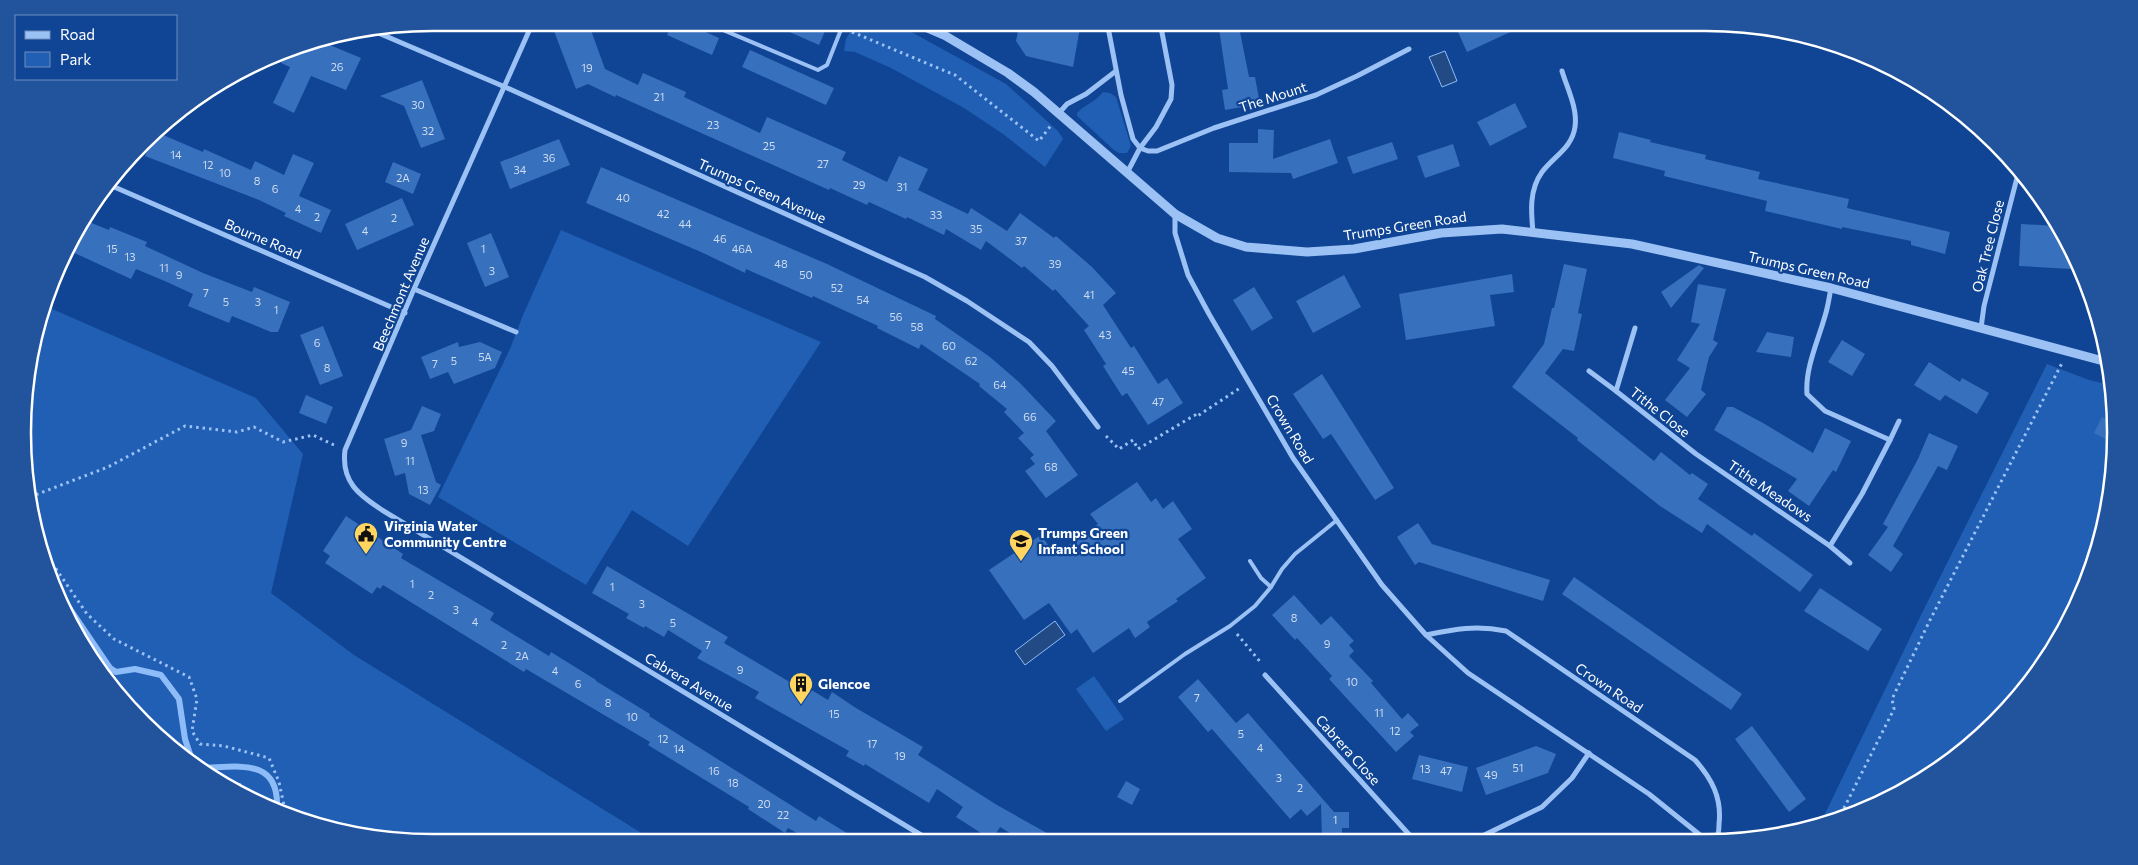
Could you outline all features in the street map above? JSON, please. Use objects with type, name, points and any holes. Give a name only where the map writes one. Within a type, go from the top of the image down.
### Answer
[{"type":"street","name":"Beechmont Avenue","points":[[434,542],[360,495],[347,475],[345,450],[414,289],[529,31]]},
{"type":"street","name":"Trumps Green Road","points":[[935,31],[1008,74],[1059,114],[1176,214],[1217,238],[1246,247],[1307,252],[1354,249],[1470,229],[1502,229],[1632,244],[1831,288],[2100,360]]},
{"type":"street","points":[[1109,31],[1116,71],[1133,140],[1140,148]]},
{"type":"street","points":[[1126,173],[1170,102],[1172,85],[1162,31]]},
{"type":"street","name":"Trumps Green Avenue","points":[[382,35],[505,87],[925,277],[967,301],[1029,342],[1052,366],[1098,427]]},
{"type":"street","name":"The Mount","points":[[1140,148],[1148,151],[1157,151],[1214,128],[1316,94],[1357,76],[1409,49]]},
{"type":"street","points":[[1059,114],[1067,104],[1086,94],[1116,71]]},
{"type":"street","points":[[1533,232],[1531,200],[1536,184],[1542,172],[1567,147],[1576,125],[1574,109],[1562,71]]},
{"type":"street","name":"Oak Tree Close","points":[[1981,328],[1984,306],[2017,179]]},
{"type":"street","name":"Bourne Road","points":[[115,187],[405,313]]},
{"type":"street","name":"Crown Road","points":[[1176,214],[1175,234],[1188,275],[1293,458],[1382,585],[1426,635],[1468,673],[1650,794],[1699,834]]},
{"type":"street","points":[[1831,288],[1826,314],[1806,384],[1807,394],[1812,401],[1825,411],[1890,440]]},
{"type":"street","points":[[414,289],[516,332]]},
{"type":"street","name":"Tithe Close","points":[[1635,328],[1616,391],[1696,454]]},
{"type":"street","points":[[1589,371],[1616,391]]},
{"type":"street","points":[[1830,546],[1862,494],[1899,421]]},
{"type":"street","name":"Tithe Meadows","points":[[1696,454],[1830,546],[1850,563]]},
{"type":"street","name":"Cabrera Avenue","points":[[434,542],[919,834]]},
{"type":"street","name":"Crown Road","points":[[1426,635],[1459,628],[1486,627],[1506,631],[1695,760],[1711,780],[1719,802],[1718,834]]},
{"type":"street","name":"Cabrera Close","points":[[1265,675],[1409,834]]},
{"type":"street","points":[[1486,834],[1542,807],[1572,778],[1589,753]]},
{"type":"lane","points":[[725,31],[818,70],[827,65],[841,31]]},
{"type":"lane","points":[[1120,701],[1185,654],[1230,626],[1255,606],[1295,554],[1337,520]]},
{"type":"lane","points":[[1250,561],[1261,578],[1271,587]]},
{"type":"path","points":[[849,31],[955,76],[1038,141],[1059,114]]},
{"type":"path","points":[[1844,808],[1894,709],[1892,699],[1929,622],[2061,364],[2065,351]]},
{"type":"path","points":[[1098,427],[1120,449],[1133,440],[1138,449],[1195,415],[1196,417],[1249,383]]},
{"type":"path","points":[[36,495],[108,467],[185,426],[237,432],[254,428],[283,442],[313,435],[345,450]]},
{"type":"path","points":[[56,568],[87,614],[114,639],[189,677],[198,699],[192,731],[200,744],[224,746],[269,758],[279,782],[284,805]]},
{"type":"path","points":[[1230,626],[1261,662],[1265,675]]},
{"type":"green space","points":[[851,31],[910,31],[1006,84],[1058,131],[1063,139],[1045,167],[1003,134],[964,108],[891,68],[855,52],[844,51],[846,39]]},
{"type":"green space","points":[[1103,92],[1110,93],[1116,97],[1131,146],[1127,153],[1119,153],[1114,150],[1077,116],[1080,110]]},
{"type":"green space","points":[[561,230],[821,342],[688,546],[632,510],[586,585],[438,497],[510,349]]},
{"type":"green space","points":[[51,309],[256,398],[303,454],[271,593],[354,655],[643,834],[432,834],[406,833],[354,826],[304,812],[255,792],[210,766],[168,734],[114,677],[85,633],[62,586],[45,536],[35,485],[31,432],[32,406],[39,354]]},
{"type":"green space","points":[[2047,364],[2089,380],[2103,383],[2107,432],[2106,459],[2099,511],[2093,536],[2076,586],[2053,633],[2039,655],[2007,697],[1950,751],[1906,780],[1883,792],[1824,815],[1921,615]]},
{"type":"green space","points":[[1094,676],[1124,719],[1106,731],[1076,689]]},
{"type":"shaded area","points":[[1445,51],[1457,81],[1442,87],[1429,57]]},
{"type":"shaded area","points":[[1055,621],[1065,635],[1025,665],[1015,651]]},
{"type":"building","points":[[554,31],[591,31],[605,69],[638,85],[643,73],[686,92],[684,97],[760,133],[767,117],[846,152],[842,160],[887,182],[899,156],[928,169],[918,190],[968,214],[971,208],[1007,231],[1020,213],[1054,238],[1056,236],[1092,267],[1116,293],[1103,305],[1131,348],[1134,346],[1158,384],[1167,378],[1183,403],[1148,425],[1127,393],[1122,396],[1103,366],[1106,364],[1084,330],[1089,326],[1055,289],[1053,291],[1024,266],[1022,268],[986,241],[981,250],[946,229],[944,235],[907,217],[906,219],[869,202],[867,205],[830,188],[829,190],[616,95],[615,97],[588,84],[576,89]]},
{"type":"building","points":[[669,31],[703,31],[719,38],[712,55],[667,35]]},
{"type":"building","points":[[787,31],[825,31],[819,45]]},
{"type":"building","points":[[1018,31],[1079,31],[1073,67],[1026,56],[1016,41]]},
{"type":"building","points":[[1219,31],[1240,31],[1249,77],[1255,77],[1260,104],[1225,110],[1222,90],[1228,89]]},
{"type":"building","points":[[1460,31],[1512,31],[1467,52],[1458,32]]},
{"type":"building","points":[[329,45],[361,58],[346,90],[311,76],[294,113],[273,103],[290,67],[281,63],[282,61]]},
{"type":"building","points":[[750,50],[834,88],[826,105],[742,67]]},
{"type":"building","points":[[422,80],[445,139],[421,148],[404,106],[380,96]]},
{"type":"building","points":[[1515,103],[1527,127],[1490,146],[1477,122]]},
{"type":"building","points":[[1258,129],[1274,130],[1273,159],[1330,139],[1338,163],[1293,179],[1291,173],[1229,172],[1229,143],[1258,143]]},
{"type":"building","points":[[1619,132],[1651,140],[1650,142],[1706,155],[1705,159],[1760,172],[1758,179],[1849,199],[1847,208],[1950,232],[1945,254],[1911,245],[1911,241],[1842,227],[1842,229],[1765,211],[1767,201],[1664,176],[1665,171],[1613,158]]},
{"type":"building","points":[[164,135],[203,152],[204,149],[251,170],[255,161],[284,175],[293,154],[314,163],[299,196],[331,210],[321,233],[284,216],[286,213],[259,200],[145,156],[147,151]]},
{"type":"building","points":[[559,139],[570,165],[510,189],[500,162]]},
{"type":"building","points":[[1392,142],[1398,159],[1353,174],[1347,157]]},
{"type":"building","points":[[1453,144],[1460,166],[1425,178],[1417,156]]},
{"type":"building","points":[[393,162],[421,174],[413,194],[385,182]]},
{"type":"building","points":[[601,167],[827,264],[936,316],[935,319],[990,357],[1020,383],[1056,421],[1046,431],[1078,475],[1046,498],[1025,471],[1035,464],[1030,458],[1034,455],[1018,438],[1024,433],[1004,412],[1007,409],[979,386],[980,384],[921,344],[919,349],[877,328],[878,326],[813,296],[812,298],[746,269],[745,273],[586,203]]},
{"type":"building","points":[[402,198],[414,225],[357,250],[345,224]]},
{"type":"building","points":[[91,223],[109,230],[110,227],[147,242],[145,246],[203,273],[252,292],[254,287],[290,302],[278,332],[271,332],[232,316],[229,323],[188,306],[193,294],[136,269],[131,279],[74,253]]},
{"type":"building","points":[[2021,224],[2049,226],[2071,268],[2071,269],[2019,266]]},
{"type":"building","points":[[491,233],[509,277],[485,287],[467,243]]},
{"type":"building","points":[[1564,264],[1587,269],[1578,313],[1582,314],[1574,351],[1563,349],[1545,373],[1654,461],[1661,452],[1690,475],[1692,473],[1708,484],[1698,499],[1752,536],[1754,533],[1813,575],[1800,592],[1707,524],[1702,533],[1660,506],[1577,440],[1578,438],[1512,387],[1544,344]]},
{"type":"building","points":[[1699,265],[1704,268],[1671,308],[1661,292]]},
{"type":"building","points":[[1512,274],[1514,292],[1490,295],[1495,326],[1406,340],[1399,294]]},
{"type":"building","points":[[1344,275],[1361,307],[1313,333],[1296,301]]},
{"type":"building","points":[[1698,284],[1726,289],[1713,340],[1718,343],[1709,357],[1701,390],[1706,394],[1687,417],[1665,400],[1690,368],[1677,360],[1700,324],[1691,322]]},
{"type":"building","points":[[1254,287],[1273,318],[1252,331],[1233,300]]},
{"type":"building","points":[[323,326],[343,376],[320,385],[300,335]]},
{"type":"building","points":[[1767,332],[1794,337],[1791,357],[1756,352]]},
{"type":"building","points":[[1842,340],[1865,354],[1852,376],[1828,362]]},
{"type":"building","points":[[458,342],[459,347],[480,342],[502,352],[495,368],[454,384],[448,372],[430,379],[421,357]]},
{"type":"building","points":[[1929,362],[1960,382],[1962,378],[1989,393],[1977,414],[1945,395],[1940,401],[1914,385]]},
{"type":"building","points":[[1322,374],[1394,488],[1375,500],[1331,434],[1323,439],[1293,394]]},
{"type":"building","points":[[306,395],[333,407],[326,424],[299,413]]},
{"type":"building","points":[[422,406],[441,414],[434,431],[421,435],[436,482],[441,485],[430,505],[409,494],[405,473],[395,476],[384,439],[411,430]]},
{"type":"building","points":[[1727,407],[1733,407],[1763,423],[1813,453],[1825,428],[1851,441],[1836,472],[1833,470],[1809,506],[1788,491],[1797,479],[1714,430]]},
{"type":"building","points":[[2102,417],[2107,419],[2107,440],[2094,433]]},
{"type":"building","points":[[1929,433],[1958,446],[1947,470],[1938,466],[1893,546],[1903,554],[1891,572],[1868,555],[1888,527],[1883,524],[1918,459]]},
{"type":"building","points":[[1137,482],[1151,502],[1156,498],[1163,509],[1173,501],[1192,529],[1178,539],[1206,578],[1176,599],[1178,601],[1147,622],[1150,627],[1135,638],[1129,628],[1093,653],[1077,629],[1071,634],[1049,603],[1024,620],[989,570],[1041,535],[1055,555],[1098,524],[1090,514]]},
{"type":"building","points":[[346,516],[403,554],[401,558],[494,613],[490,620],[549,656],[551,652],[816,821],[819,816],[849,834],[799,834],[788,828],[785,833],[748,809],[749,807],[648,745],[650,742],[526,669],[524,672],[383,585],[380,589],[377,587],[372,594],[325,563],[330,556],[323,551]]},
{"type":"building","points":[[1418,523],[1432,544],[1550,580],[1543,601],[1419,562],[1415,565],[1397,537]]},
{"type":"building","points":[[607,566],[728,637],[724,643],[793,684],[795,680],[828,700],[832,692],[923,747],[918,755],[997,805],[1049,834],[1012,834],[1000,827],[996,834],[983,834],[956,817],[963,807],[937,789],[929,803],[865,764],[864,766],[846,756],[849,751],[755,698],[759,692],[697,658],[702,651],[668,630],[664,637],[645,626],[644,628],[626,618],[629,614],[592,593]]},
{"type":"building","points":[[1574,577],[1742,694],[1731,710],[1562,594]]},
{"type":"building","points":[[1820,588],[1882,629],[1868,651],[1804,611]]},
{"type":"building","points":[[1294,595],[1321,625],[1331,616],[1354,641],[1349,645],[1354,651],[1349,656],[1373,681],[1371,683],[1402,719],[1408,713],[1419,725],[1410,732],[1414,736],[1396,752],[1329,679],[1332,676],[1297,638],[1295,640],[1272,615]]},
{"type":"building","points":[[1198,679],[1236,723],[1248,713],[1334,812],[1349,812],[1349,828],[1342,828],[1342,834],[1322,834],[1321,804],[1307,816],[1301,809],[1290,819],[1212,729],[1208,732],[1178,697]]},
{"type":"building","points":[[1752,726],[1806,799],[1789,812],[1735,739]]},
{"type":"building","points":[[1536,746],[1556,754],[1548,773],[1486,795],[1476,768]]},
{"type":"building","points":[[1419,755],[1468,767],[1462,792],[1412,779]]},
{"type":"building","points":[[1126,781],[1140,789],[1132,805],[1117,797]]},
{"type":"waterway","points":[[81,625],[110,668],[116,672],[135,669],[161,675],[179,699],[185,739],[189,752]]},
{"type":"waterway","points":[[213,768],[254,768],[264,773],[271,780],[276,792],[277,802]]},
{"type":"place","name":"Virginia Water Community Centre","points":[[366,555]]},
{"type":"place","name":"Trumps Green Infant School","points":[[1021,562]]},
{"type":"place","name":"Glencoe","points":[[801,705]]}]
